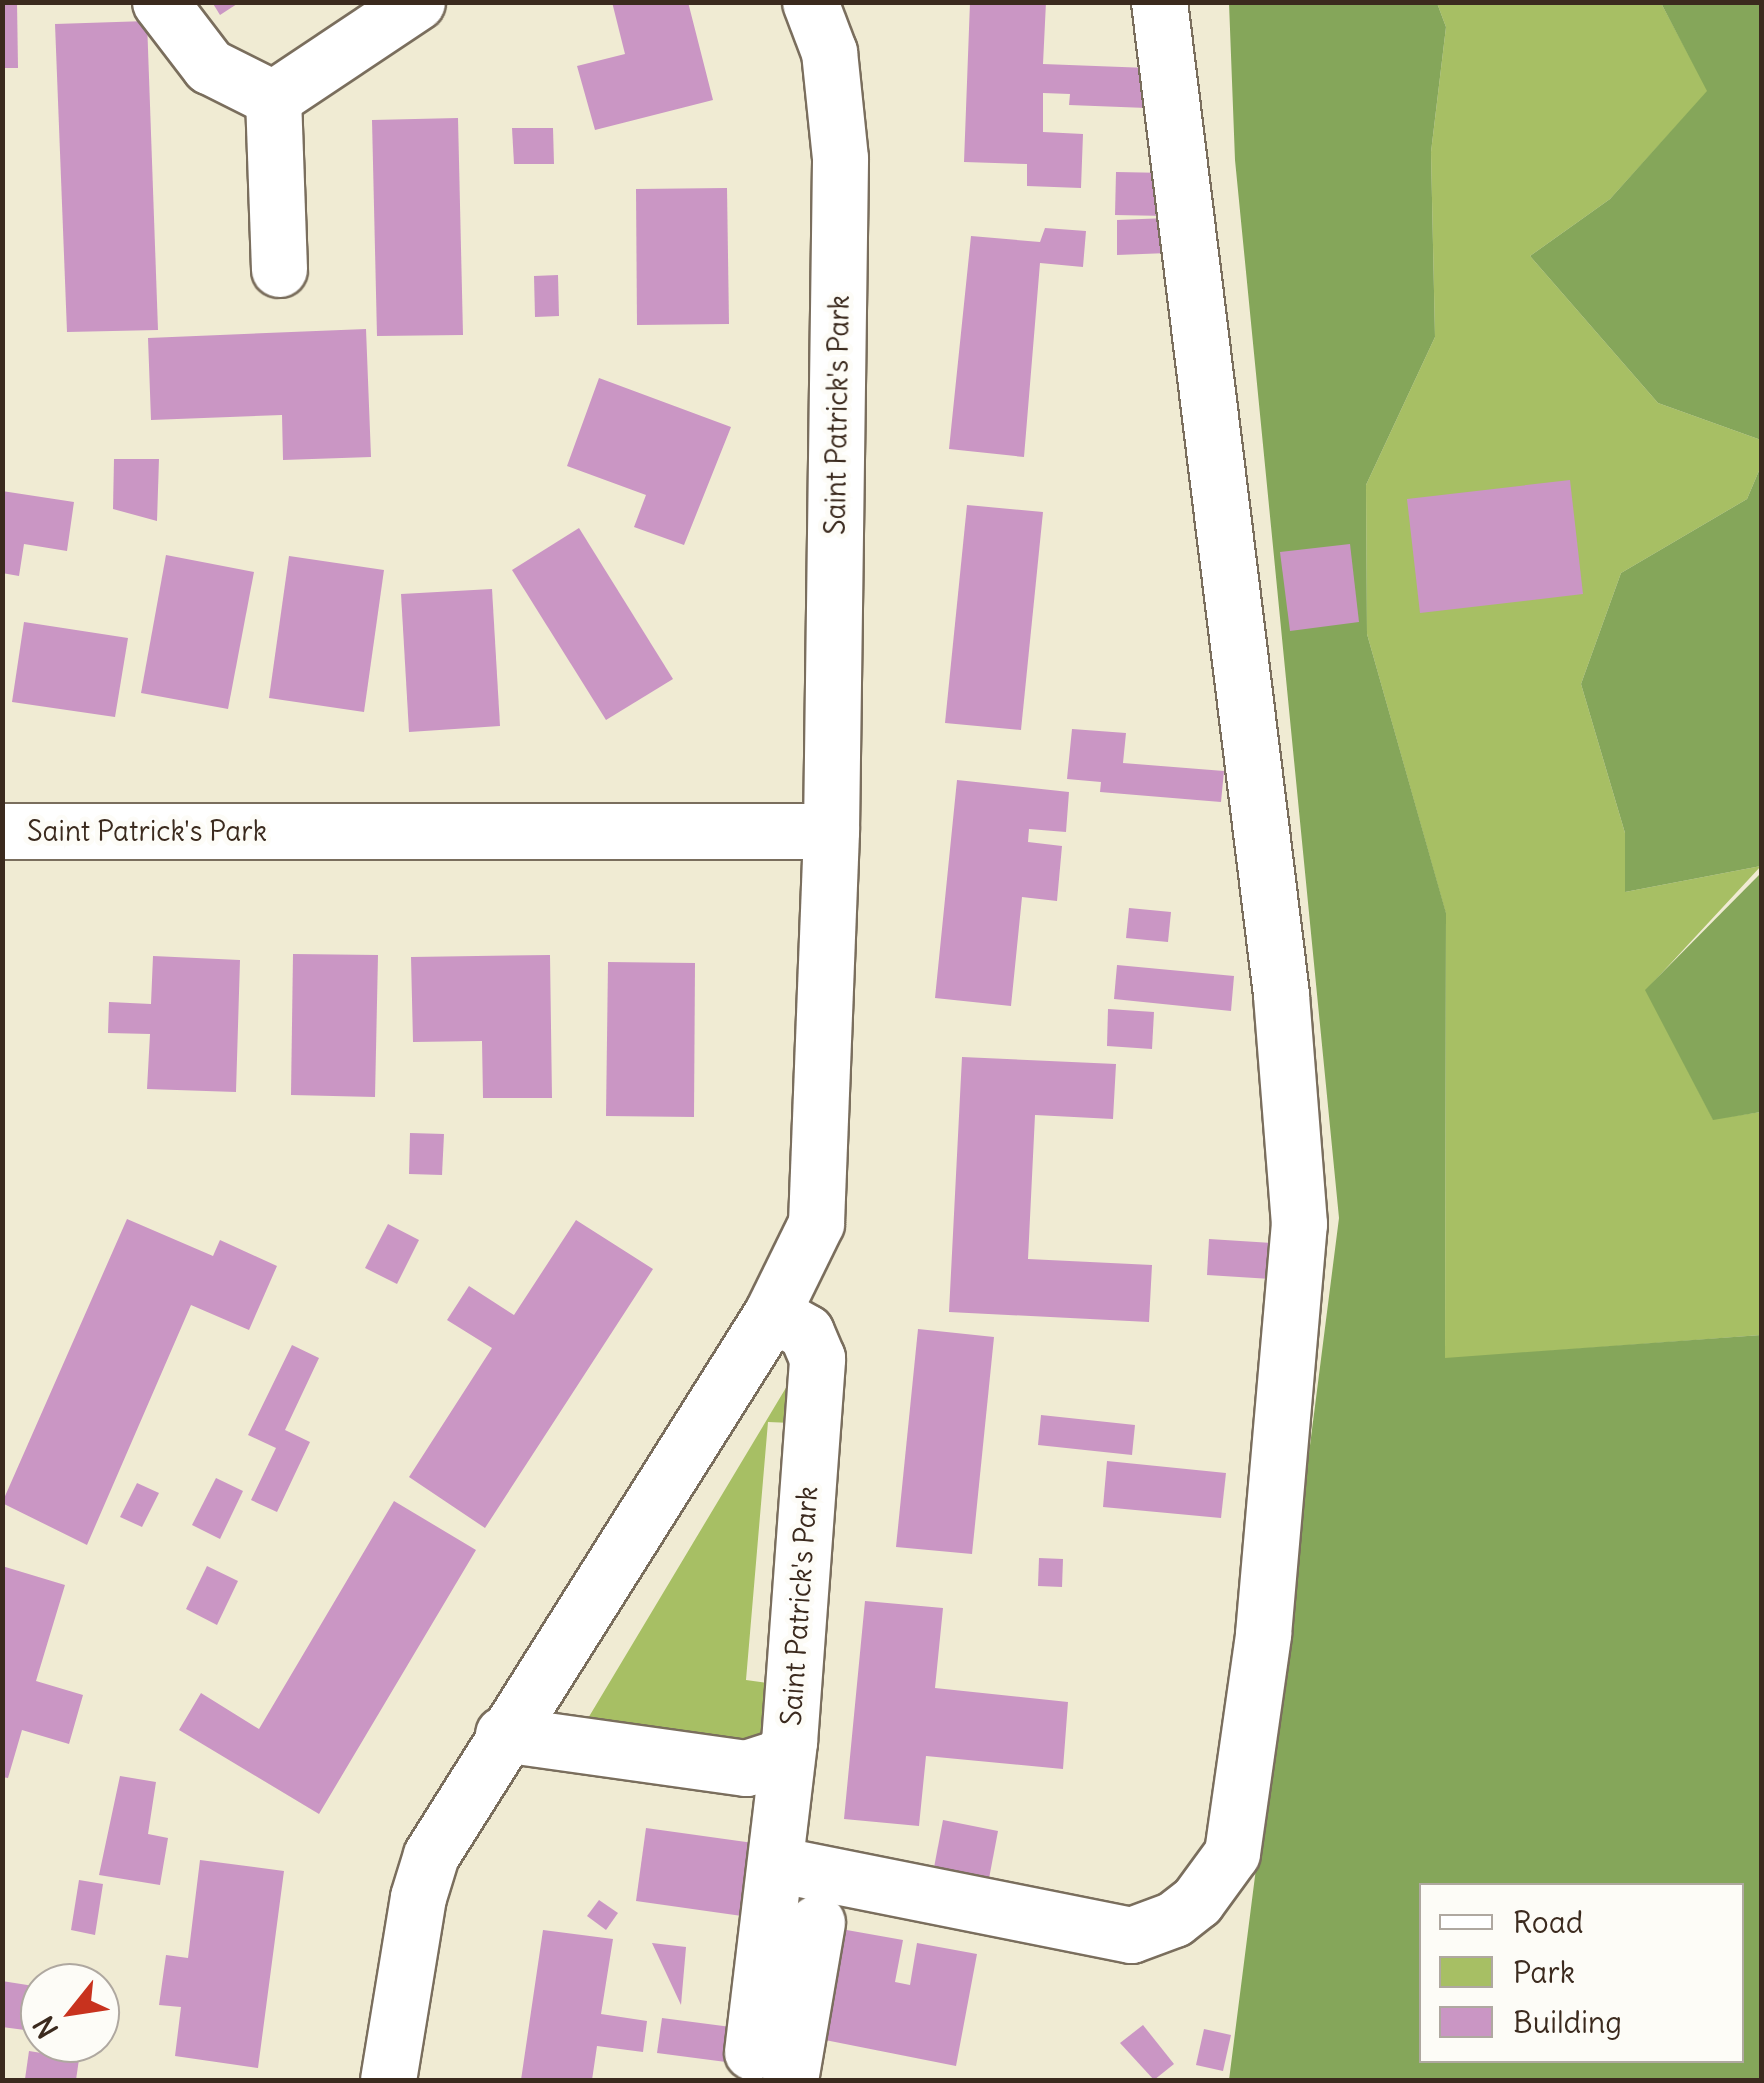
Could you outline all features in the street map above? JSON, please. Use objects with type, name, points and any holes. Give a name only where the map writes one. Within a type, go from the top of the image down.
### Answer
[{"type":"street","points":[[160,2],[209,66],[273,98]]},
{"type":"street","points":[[273,98],[416,2]]},
{"type":"street","name":"Saint Patrick's Park","points":[[388,2080],[431,1855],[504,1734],[590,1608],[772,1312],[808,1246],[819,1207],[832,831],[840,134],[829,52],[810,2]]},
{"type":"street","points":[[776,1864],[1131,1935],[1163,1924],[1197,1901],[1232,1853],[1265,1616],[1299,1224],[1281,994],[1159,2]]},
{"type":"street","points":[[273,98],[278,269]]},
{"type":"street","name":"Saint Patrick's Park","points":[[2,831],[832,831]]},
{"type":"street","name":"Saint Patrick's Park","points":[[504,1734],[746,1768],[780,1757],[789,1742],[817,1358],[806,1332],[772,1312]]},
{"type":"street","points":[[771,2066],[776,1864],[789,1742]]},
{"type":"street","points":[[771,2066],[817,1922]]},
{"type":"green space","points":[[1229,3],[1437,3],[1446,27],[1431,152],[1435,337],[1366,485],[1367,634],[1446,913],[1445,1358],[1761,1335],[1761,2080],[1229,2080],[1339,1218],[1235,160]]},
{"type":"green space","points":[[1437,3],[1661,3],[1708,91],[1610,199],[1530,256],[1658,403],[1761,440],[1761,466],[1747,499],[1621,573],[1581,684],[1625,833],[1625,892],[1761,866],[1646,990],[1713,1119],[1761,1112],[1761,1335],[1445,1359],[1446,914],[1367,634],[1366,485],[1435,337],[1431,152],[1446,27]]},
{"type":"green space","points":[[1661,3],[1761,3],[1761,440],[1658,403],[1530,256],[1610,199],[1707,91]]},
{"type":"green space","points":[[1761,466],[1761,866],[1625,892],[1625,833],[1581,684],[1621,573],[1747,499]]},
{"type":"green space","points":[[1761,873],[1761,1112],[1713,1120],[1645,990]]},
{"type":"green space","points":[[793,1376],[792,1423],[768,1422],[746,1680],[767,1683],[760,1739],[751,1743],[587,1720]]},
{"type":"building","points":[[2,2],[17,2],[18,68],[2,68]]},
{"type":"building","points":[[212,2],[240,2],[220,15]]},
{"type":"building","points":[[612,2],[688,2],[713,100],[595,130],[577,66],[625,54]]},
{"type":"building","points":[[970,2],[1046,2],[1043,64],[1148,68],[1147,108],[1069,105],[1070,94],[1043,93],[1043,132],[1083,134],[1081,188],[1027,186],[1027,164],[964,162]]},
{"type":"building","points":[[147,21],[158,330],[67,332],[55,24]]},
{"type":"building","points":[[458,118],[463,335],[377,336],[372,120]]},
{"type":"building","points":[[512,128],[553,128],[554,164],[514,164]]},
{"type":"building","points":[[1116,172],[1168,173],[1167,216],[1115,215]]},
{"type":"building","points":[[727,188],[729,324],[637,325],[636,189]]},
{"type":"building","points":[[1167,218],[1168,253],[1117,255],[1117,220]]},
{"type":"building","points":[[1045,228],[1086,231],[1083,267],[1040,263],[1024,457],[949,449],[971,236],[1040,242]]},
{"type":"building","points":[[558,275],[559,316],[535,317],[534,276]]},
{"type":"building","points":[[366,329],[371,457],[283,460],[282,415],[151,420],[148,338]]},
{"type":"building","points":[[599,378],[731,427],[684,545],[634,527],[646,495],[567,466]]},
{"type":"building","points":[[114,459],[159,459],[157,521],[113,509]]},
{"type":"building","points":[[1570,480],[1583,594],[1420,613],[1407,499]]},
{"type":"building","points":[[2,491],[74,502],[67,551],[24,544],[19,576],[2,573]]},
{"type":"building","points":[[967,505],[1043,512],[1021,730],[945,723]]},
{"type":"building","points":[[579,528],[673,679],[606,720],[512,570]]},
{"type":"building","points":[[1350,544],[1359,622],[1290,631],[1280,552]]},
{"type":"building","points":[[166,555],[254,572],[228,709],[141,693]]},
{"type":"building","points":[[289,556],[384,570],[364,712],[269,698]]},
{"type":"building","points":[[492,589],[500,726],[409,732],[401,594]]},
{"type":"building","points":[[24,622],[128,638],[115,717],[12,702]]},
{"type":"building","points":[[1072,729],[1126,733],[1123,763],[1224,771],[1221,802],[1100,792],[1101,782],[1067,779]]},
{"type":"building","points":[[957,780],[1069,792],[1066,832],[1029,829],[1028,842],[1062,846],[1057,901],[1022,897],[1011,1006],[935,998]]},
{"type":"building","points":[[1129,908],[1171,912],[1168,942],[1126,938]]},
{"type":"building","points":[[293,954],[378,955],[375,1097],[291,1095]]},
{"type":"building","points":[[550,955],[552,1098],[483,1098],[482,1041],[413,1042],[411,957]]},
{"type":"building","points":[[153,956],[240,960],[236,1092],[147,1089],[150,1034],[108,1033],[109,1002],[151,1004]]},
{"type":"building","points":[[608,962],[695,963],[694,1117],[606,1116]]},
{"type":"building","points":[[1117,965],[1234,976],[1231,1011],[1114,999]]},
{"type":"building","points":[[1108,1009],[1154,1012],[1152,1049],[1107,1046]]},
{"type":"building","points":[[962,1057],[1116,1064],[1113,1119],[1035,1115],[1028,1259],[1152,1265],[1149,1322],[949,1312]]},
{"type":"building","points":[[410,1133],[444,1134],[442,1175],[409,1174]]},
{"type":"building","points":[[127,1219],[213,1256],[220,1240],[277,1266],[249,1330],[191,1305],[87,1545],[2,1503]]},
{"type":"building","points":[[576,1220],[653,1269],[485,1528],[409,1477],[492,1348],[447,1320],[469,1286],[514,1315]]},
{"type":"building","points":[[388,1224],[419,1240],[397,1284],[365,1268]]},
{"type":"building","points":[[1209,1239],[1273,1243],[1271,1279],[1207,1275]]},
{"type":"building","points":[[918,1329],[994,1337],[972,1554],[896,1547]]},
{"type":"building","points":[[292,1345],[319,1358],[285,1430],[310,1442],[277,1512],[251,1500],[276,1448],[248,1435]]},
{"type":"building","points":[[1041,1415],[1135,1425],[1132,1455],[1038,1445]]},
{"type":"building","points":[[1107,1461],[1226,1473],[1221,1518],[1103,1507]]},
{"type":"building","points":[[216,1478],[243,1491],[220,1539],[192,1525]]},
{"type":"building","points":[[137,1483],[159,1493],[142,1527],[120,1517]]},
{"type":"building","points":[[394,1501],[476,1550],[319,1814],[179,1730],[201,1693],[259,1729]]},
{"type":"building","points":[[1039,1558],[1063,1559],[1062,1587],[1038,1586]]},
{"type":"building","points":[[2,1566],[65,1585],[36,1681],[83,1695],[69,1744],[22,1730],[8,1778],[2,1777]]},
{"type":"building","points":[[207,1566],[238,1581],[217,1625],[186,1609]]},
{"type":"building","points":[[865,1601],[943,1608],[935,1688],[1068,1702],[1063,1769],[926,1756],[919,1826],[844,1819]]},
{"type":"building","points":[[120,1776],[156,1782],[148,1834],[168,1838],[160,1885],[99,1875]]},
{"type":"building","points":[[943,1820],[998,1831],[988,1884],[933,1873]]},
{"type":"building","points":[[646,1828],[767,1845],[756,1918],[636,1901]]},
{"type":"building","points":[[200,1860],[284,1871],[258,2068],[175,2056],[181,2007],[159,2005],[166,1955],[188,1958]]},
{"type":"building","points":[[79,1880],[103,1884],[95,1935],[71,1930]]},
{"type":"building","points":[[599,1900],[618,1913],[606,1930],[587,1916]]},
{"type":"building","points":[[841,1929],[903,1940],[895,1982],[910,1985],[917,1943],[977,1954],[956,2066],[820,2039]]},
{"type":"building","points":[[543,1930],[613,1939],[601,2014],[647,2021],[643,2052],[597,2046],[592,2080],[521,2080]]},
{"type":"building","points":[[652,1943],[686,1947],[681,2005]]},
{"type":"building","points":[[2,1981],[20,1984],[20,2029],[2,2027]]},
{"type":"building","points":[[662,2018],[731,2027],[726,2062],[657,2053]]},
{"type":"building","points":[[1143,2025],[1174,2064],[1154,2080],[1120,2043]]},
{"type":"building","points":[[1204,2029],[1231,2035],[1223,2071],[1196,2065]]},
{"type":"building","points":[[27,2063],[78,2063],[76,2080],[25,2079]]}]
